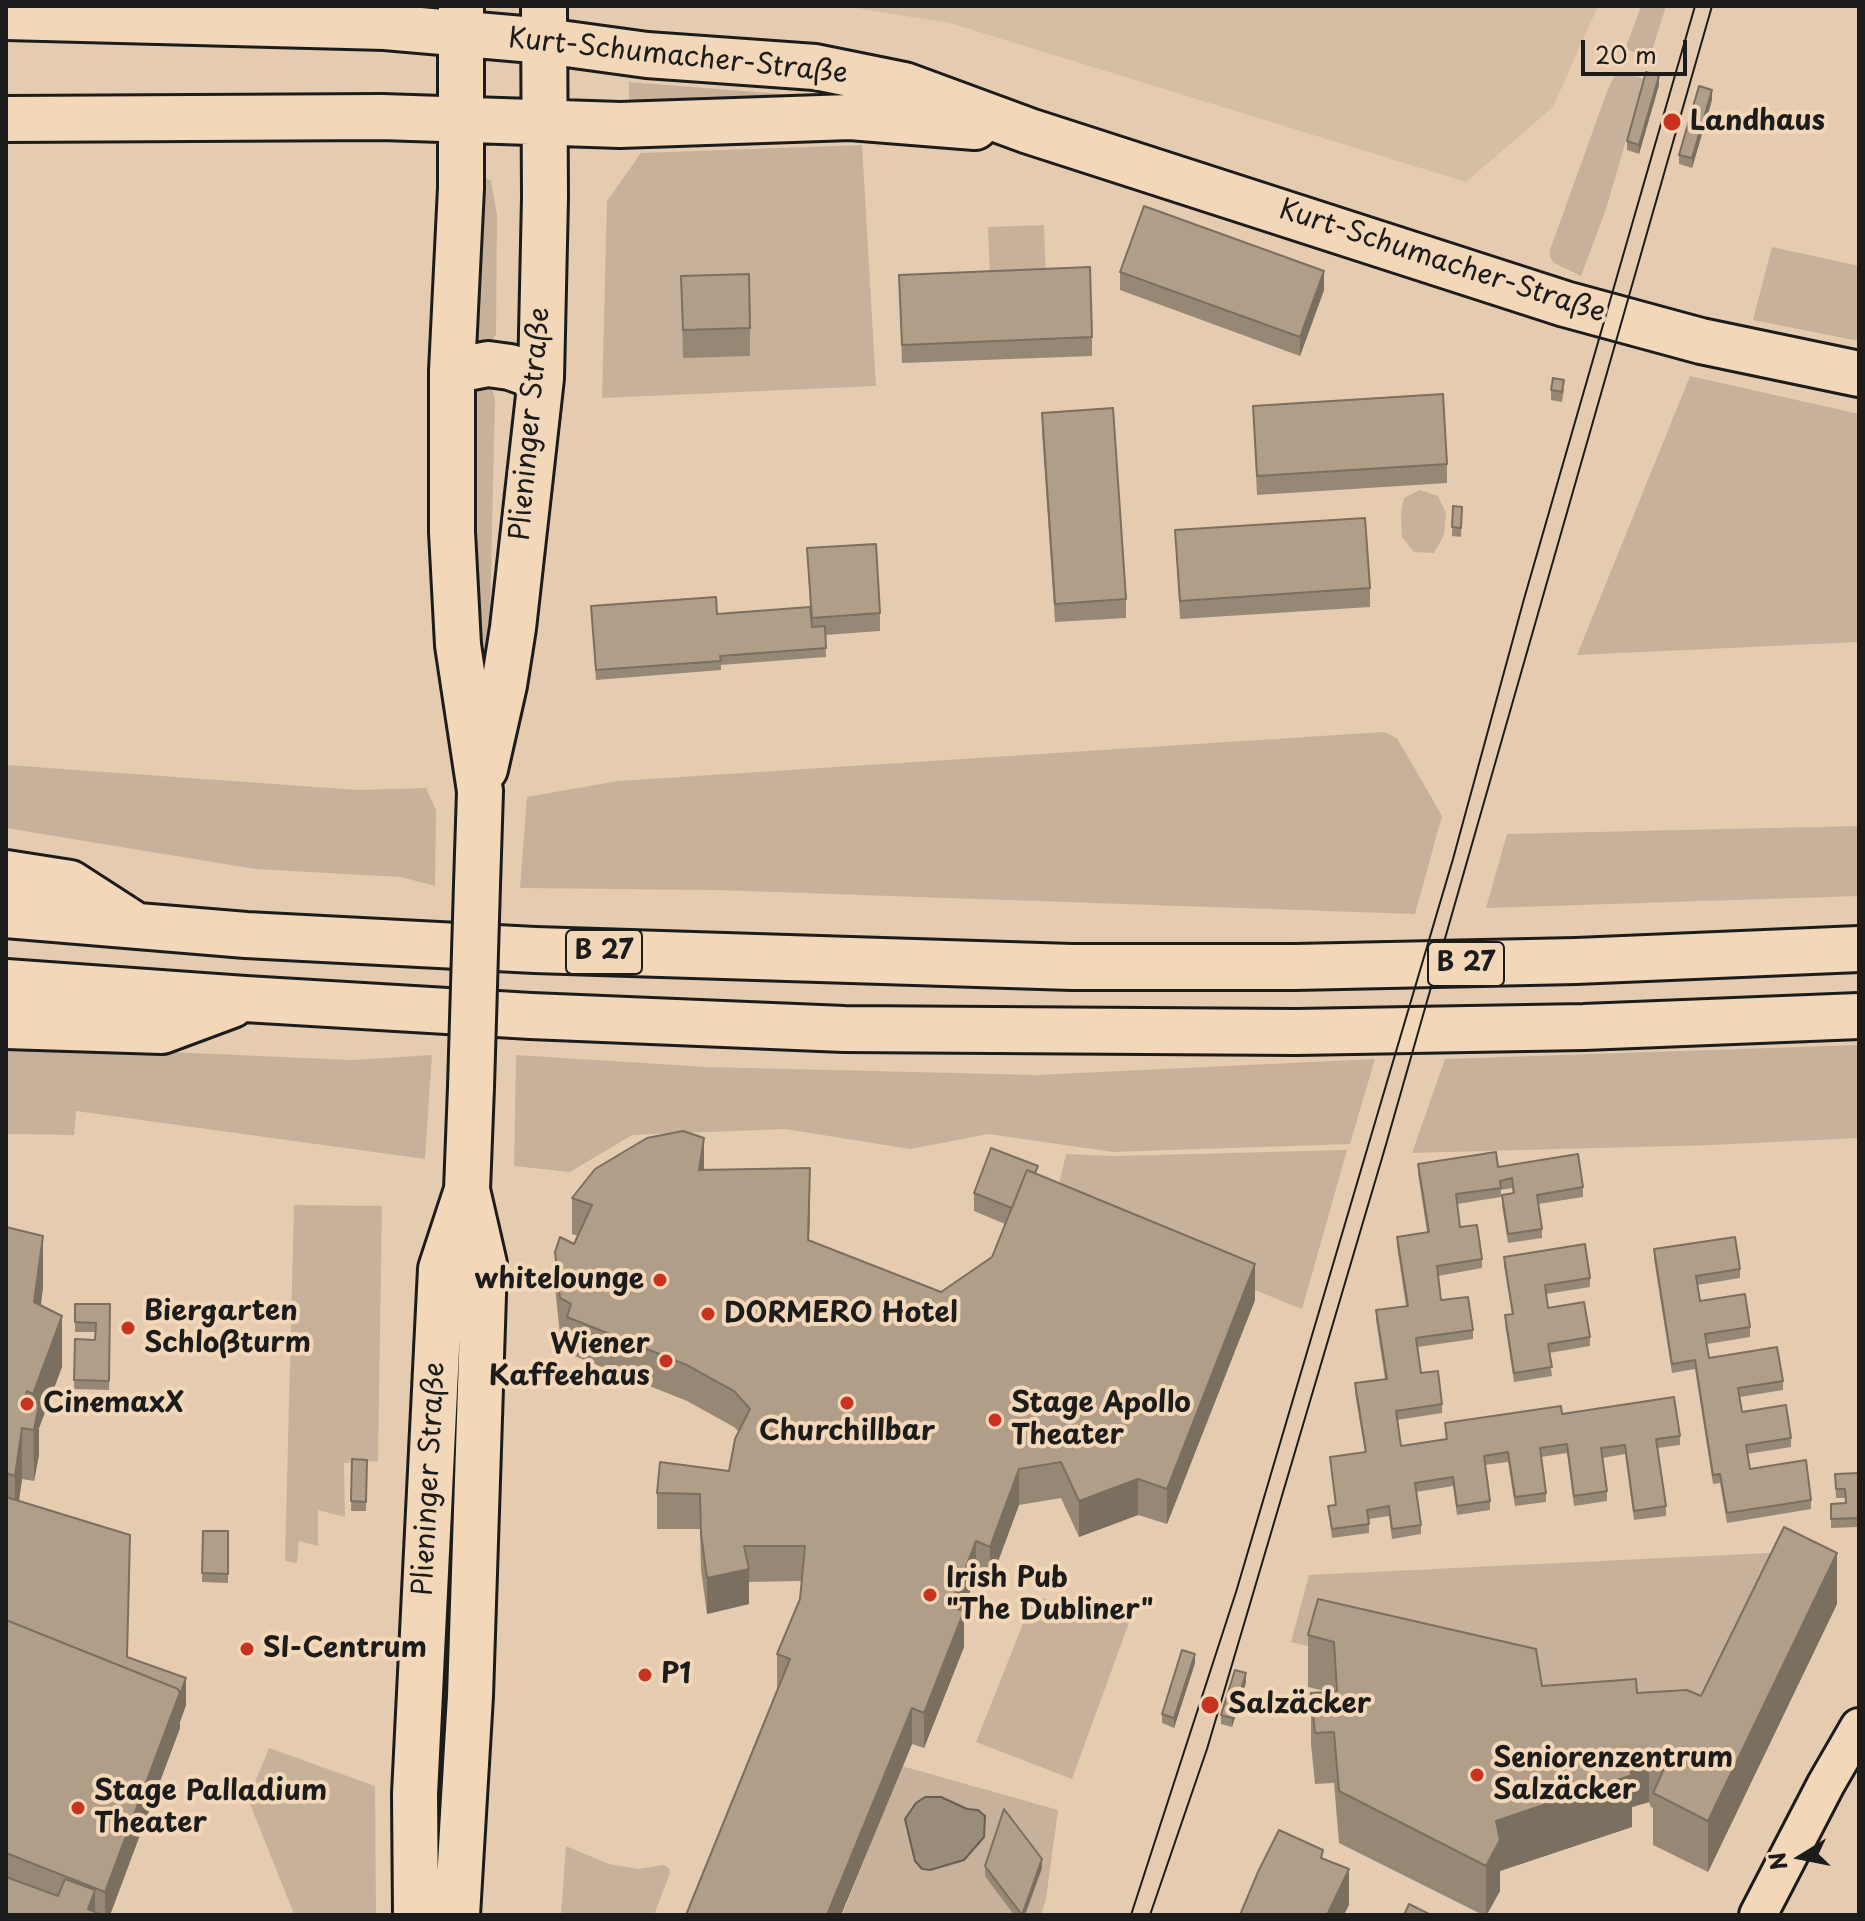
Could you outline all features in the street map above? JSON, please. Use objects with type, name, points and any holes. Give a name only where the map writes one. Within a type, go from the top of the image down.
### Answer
[{"type":"main road","name":"Kurt-Schumacher-Straße","points":[[6,17],[319,15],[385,27],[484,18],[544,24],[618,52],[815,67],[904,85],[1029,131],[1565,304],[1701,341],[1859,374]]},
{"type":"main road","points":[[382,117],[427,99],[461,77],[484,18]]},
{"type":"main road","points":[[484,18],[545,104],[568,70],[618,52]]},
{"type":"main road","name":"Plieninger Straße","points":[[480,791],[504,685],[541,378],[545,198],[544,24]]},
{"type":"main road","points":[[385,27],[426,49],[461,77]]},
{"type":"main road","name":"Plieninger Straße","points":[[458,1900],[470,1696],[484,1264],[467,1190],[480,791],[458,645],[452,532],[452,371],[461,188],[481,121],[461,77]]},
{"type":"main road","name":"Kurt-Schumacher-Straße","points":[[6,119],[382,117],[481,121],[545,104],[620,125],[850,117],[1029,131]]},
{"type":"main road","points":[[481,121],[545,198]]},
{"type":"main road","points":[[452,371],[488,364],[510,367],[541,378]]},
{"type":"main road","name":"B 27","points":[[6,873],[70,883],[137,926]]},
{"type":"main road","name":"B 27","points":[[6,915],[535,950],[1072,967],[1560,962],[1859,949]]},
{"type":"main road","points":[[6,982],[531,1016],[860,1029],[1312,1032],[1599,1027],[1859,1016]]},
{"type":"main road","points":[[6,1026],[162,1031],[245,999]]},
{"type":"main road","name":"Plieninger Straße","points":[[416,1898],[415,1794],[441,1269],[467,1190]]},
{"type":"main road","points":[[416,1898],[435,1889],[449,1889],[458,1900]]},
{"type":"street","points":[[1758,1915],[1859,1727]]},
{"type":"shaded area","points":[[842,6],[1598,6],[1553,107],[1466,182],[950,23]]},
{"type":"shaded area","points":[[1641,6],[1666,6],[1650,57],[1626,47]]},
{"type":"shaded area","points":[[1616,73],[1644,79],[1606,209],[1581,276],[1554,263],[1550,250],[1608,89]]},
{"type":"shaded area","points":[[629,82],[832,98],[629,109]]},
{"type":"shaded area","points":[[862,145],[876,386],[602,398],[607,201],[641,153]]},
{"type":"shaded area","points":[[482,179],[491,181],[497,215],[496,335],[484,345],[470,337]]},
{"type":"shaded area","points":[[1044,225],[1046,278],[990,280],[988,227]]},
{"type":"shaded area","points":[[1772,247],[1859,266],[1859,341],[1753,320]]},
{"type":"shaded area","points":[[1690,376],[1859,414],[1859,642],[1577,655]]},
{"type":"shaded area","points":[[484,386],[492,389],[495,398],[490,616],[485,679],[474,643],[473,388]]},
{"type":"shaded area","points":[[1420,490],[1438,496],[1446,513],[1444,535],[1434,553],[1414,552],[1402,537],[1404,498]]},
{"type":"shaded area","points":[[1384,732],[1397,738],[1442,816],[1415,914],[716,890],[520,888],[527,797],[618,781]]},
{"type":"shaded area","points":[[6,765],[359,790],[426,788],[436,810],[435,886],[401,877],[255,869],[6,828]]},
{"type":"shaded area","points":[[1859,826],[1859,896],[1486,908],[1507,834]]},
{"type":"shaded area","points":[[6,1045],[352,1060],[432,1055],[425,1159],[76,1111],[74,1135],[6,1134]]},
{"type":"shaded area","points":[[1859,1045],[1859,1138],[1412,1153],[1445,1059]]},
{"type":"shaded area","points":[[516,1055],[706,1067],[1037,1075],[1375,1059],[1350,1144],[1113,1152],[989,1134],[910,1149],[785,1129],[632,1135],[570,1172],[514,1166]]},
{"type":"shaded area","points":[[1347,1150],[1302,1309],[1053,1209],[1066,1154],[1113,1156]]},
{"type":"shaded area","points":[[294,1205],[382,1206],[378,1461],[344,1463],[345,1517],[318,1510],[318,1546],[299,1541],[297,1563],[285,1561]]},
{"type":"shaded area","points":[[1790,1552],[1701,1748],[1291,1642],[1309,1575]]},
{"type":"shaded area","points":[[1034,1596],[1130,1620],[1072,1779],[976,1742]]},
{"type":"shaded area","points":[[269,1748],[375,1786],[376,1915],[294,1914],[248,1799]]},
{"type":"shaded area","points":[[902,1766],[1058,1810],[1041,1915],[842,1915]]},
{"type":"shaded area","points":[[925,1797],[941,1797],[967,1809],[978,1810],[985,1816],[984,1837],[964,1860],[930,1870],[922,1869],[915,1861],[905,1819],[916,1803]]},
{"type":"shaded area","points":[[566,1846],[609,1864],[638,1869],[664,1865],[669,1868],[670,1873],[654,1915],[561,1915]]},
{"type":"building","points":[[1646,72],[1659,76],[1639,145],[1627,141]]},
{"type":"building","points":[[1699,86],[1712,90],[1692,158],[1679,155]]},
{"type":"building","points":[[1144,206],[1324,271],[1300,337],[1120,272]]},
{"type":"building","points":[[1090,267],[1092,337],[902,345],[899,275]]},
{"type":"building","points":[[749,274],[750,328],[683,330],[681,276]]},
{"type":"building","points":[[1553,378],[1564,380],[1562,392],[1551,390]]},
{"type":"building","points":[[1443,394],[1447,464],[1257,476],[1253,406]]},
{"type":"building","points":[[1113,408],[1126,599],[1055,604],[1042,413]]},
{"type":"building","points":[[1453,506],[1462,507],[1461,528],[1452,527]]},
{"type":"building","points":[[1365,518],[1370,588],[1180,601],[1175,530]]},
{"type":"building","points":[[876,544],[880,613],[812,618],[807,548]]},
{"type":"building","points":[[716,597],[717,614],[810,607],[812,627],[825,626],[826,648],[720,656],[721,661],[596,670],[591,606]]},
{"type":"building","points":[[683,1131],[704,1138],[699,1170],[810,1168],[808,1240],[941,1292],[992,1257],[1027,1170],[1255,1264],[1167,1489],[1138,1479],[1079,1501],[1061,1462],[1019,1469],[990,1547],[976,1541],[950,1607],[964,1611],[924,1713],[912,1708],[827,1915],[686,1915],[790,1659],[777,1654],[800,1599],[805,1546],[744,1546],[749,1569],[707,1578],[700,1494],[657,1493],[660,1462],[729,1471],[735,1439],[750,1409],[734,1391],[687,1365],[567,1317],[571,1304],[560,1298],[555,1252],[560,1237],[574,1244],[592,1205],[572,1198],[595,1169],[647,1138]]},
{"type":"building","points":[[991,1148],[1038,1166],[1035,1173],[1027,1170],[1012,1208],[974,1193]]},
{"type":"building","points":[[1496,1152],[1498,1167],[1578,1154],[1583,1187],[1537,1195],[1542,1229],[1508,1234],[1502,1195],[1514,1193],[1512,1178],[1500,1181],[1501,1188],[1456,1194],[1460,1227],[1477,1225],[1482,1259],[1437,1266],[1441,1300],[1468,1297],[1473,1330],[1416,1338],[1421,1373],[1438,1371],[1442,1404],[1396,1411],[1401,1446],[1447,1439],[1445,1423],[1561,1406],[1562,1414],[1674,1397],[1680,1436],[1656,1439],[1666,1506],[1634,1511],[1625,1445],[1601,1448],[1607,1491],[1574,1496],[1567,1444],[1540,1448],[1546,1493],[1515,1497],[1508,1452],[1484,1456],[1490,1501],[1457,1506],[1453,1477],[1415,1483],[1421,1525],[1392,1529],[1389,1506],[1367,1510],[1369,1524],[1332,1529],[1328,1506],[1336,1505],[1330,1457],[1366,1452],[1355,1383],[1387,1379],[1376,1310],[1408,1306],[1397,1237],[1429,1232],[1418,1164]]},
{"type":"building","name":"CinemaxX","points":[[6,1227],[43,1236],[34,1302],[62,1316],[33,1394],[27,1391],[24,1401],[39,1404],[34,1430],[22,1428],[15,1476],[6,1473]]},
{"type":"building","points":[[1735,1237],[1740,1269],[1696,1276],[1700,1301],[1745,1294],[1750,1327],[1705,1334],[1709,1358],[1777,1347],[1783,1381],[1738,1388],[1742,1412],[1786,1405],[1791,1438],[1746,1445],[1750,1469],[1806,1460],[1811,1500],[1727,1513],[1720,1474],[1713,1475],[1695,1360],[1672,1364],[1654,1249]]},
{"type":"building","points":[[1585,1244],[1590,1278],[1545,1285],[1548,1308],[1584,1302],[1590,1337],[1548,1344],[1552,1367],[1514,1373],[1505,1315],[1513,1314],[1504,1257]]},
{"type":"building","points":[[75,1304],[110,1304],[109,1381],[74,1380],[75,1339],[95,1340],[96,1323],[75,1322]]},
{"type":"building","points":[[352,1459],[367,1460],[366,1502],[351,1501]]},
{"type":"building","points":[[1859,1473],[1859,1518],[1831,1519],[1831,1504],[1846,1503],[1845,1489],[1836,1489],[1835,1474]]},
{"type":"building","points":[[6,1497],[130,1535],[127,1657],[186,1678],[180,1694],[178,1689],[6,1620]]},
{"type":"building","points":[[1784,1527],[1837,1553],[1708,1821],[1653,1793],[1667,1762],[1651,1756],[1649,1751],[1625,1758],[1632,1775],[1496,1821],[1500,1840],[1486,1866],[1339,1791],[1334,1732],[1315,1733],[1311,1693],[1337,1691],[1334,1642],[1308,1635],[1318,1599],[1536,1649],[1542,1686],[1636,1679],[1637,1693],[1687,1690],[1701,1696]]},
{"type":"building","points":[[203,1531],[228,1531],[228,1574],[202,1573]]},
{"type":"building","name":"Stage Palladium Theater","points":[[6,1620],[180,1692],[105,1892],[6,1853]]},
{"type":"building","points":[[1182,1650],[1195,1654],[1174,1718],[1162,1714]]},
{"type":"building","points":[[1235,1670],[1246,1673],[1232,1718],[1221,1715]]},
{"type":"building","points":[[1004,1809],[1042,1859],[1022,1915],[985,1866]]},
{"type":"building","points":[[1279,1830],[1323,1850],[1321,1858],[1349,1869],[1327,1915],[1240,1915]]},
{"type":"building","points":[[6,1877],[58,1896],[65,1879],[95,1890],[88,1909],[102,1915],[6,1915]]},
{"type":"building","points":[[1409,1904],[1431,1915],[1404,1915]]},
{"type":"tram line","points":[[1131,1915],[1236,1592],[1453,859],[1524,599],[1695,6]]},
{"type":"tram line","points":[[1150,1915],[1207,1749],[1385,1148],[1712,6]]},
{"type":"place","name":"Landhaus","points":[[1672,122]]},
{"type":"place","name":"whitelounge","points":[[660,1280]]},
{"type":"place","name":"DORMERO Hotel","points":[[708,1314]]},
{"type":"place","name":"Biergarten Schloßturm","points":[[128,1328]]},
{"type":"place","name":"Wiener Kaffeehaus","points":[[666,1361]]},
{"type":"place","name":"Churchillbar","points":[[847,1403]]},
{"type":"place","name":"CinemaxX","points":[[27,1404]]},
{"type":"place","name":"Stage Apollo Theater","points":[[995,1420]]},
{"type":"place","name":"Irish Pub \"The Dubliner\"","points":[[930,1595]]},
{"type":"place","name":"SI-Centrum","points":[[247,1649]]},
{"type":"place","name":"P1","points":[[645,1675]]},
{"type":"place","name":"Salzäcker","points":[[1210,1705]]},
{"type":"place","name":"Seniorenzentrum Salzäcker","points":[[1477,1775]]},
{"type":"place","name":"Stage Palladium Theater","points":[[78,1808]]}]
